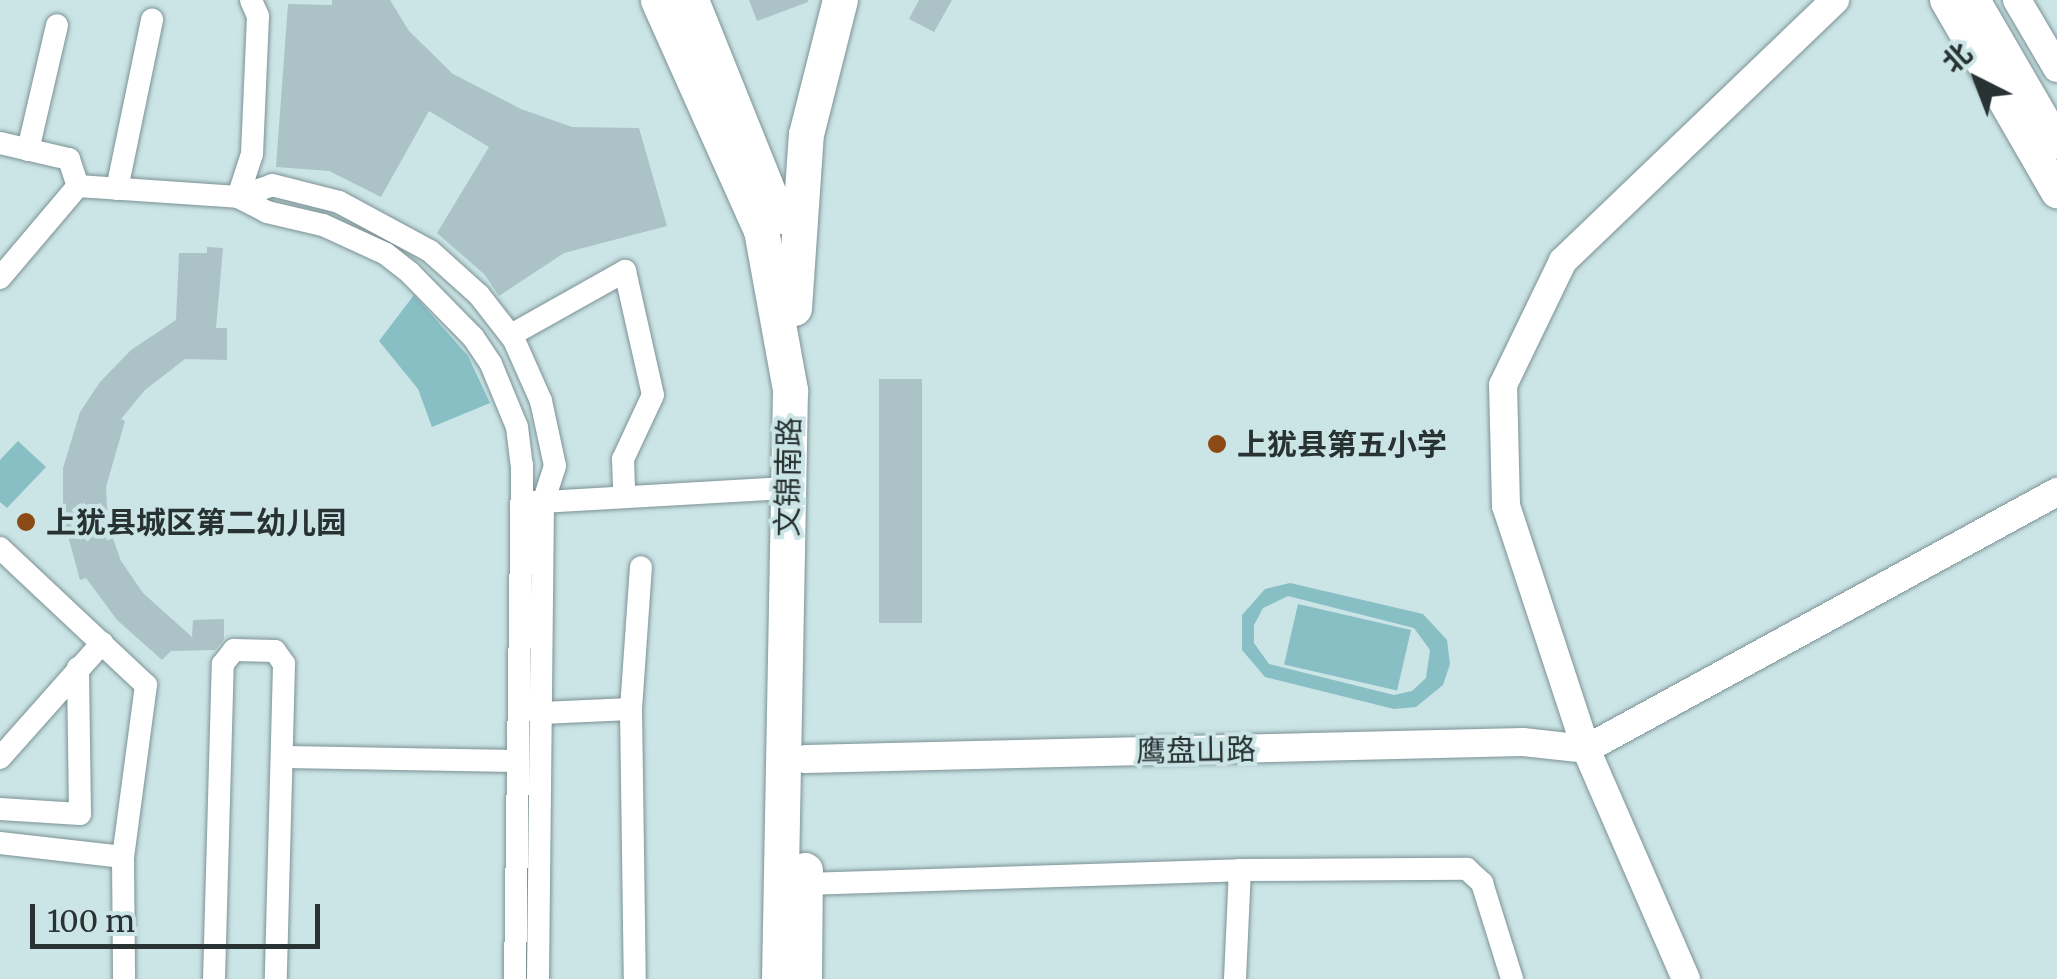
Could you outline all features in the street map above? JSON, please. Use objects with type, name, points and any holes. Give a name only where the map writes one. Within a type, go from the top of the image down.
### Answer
[{"type":"main road","name":"文锦南路","points":[[658,0],[761,230],[790,390],[779,979]]},
{"type":"main road","points":[[794,308],[806,134],[840,0]]},
{"type":"main road","points":[[1946,0],[2057,192]]},
{"type":"main road","points":[[1974,0],[2057,143]]},
{"type":"main road","name":"文锦南路","points":[[698,7],[780,218],[808,390],[804,979]]},
{"type":"street","points":[[238,196],[253,138],[258,16],[251,0]]},
{"type":"street","points":[[1686,979],[1586,749],[1506,506],[1503,385],[1563,262],[1835,0]]},
{"type":"street","points":[[2017,0],[2057,68]]},
{"type":"street","points":[[117,189],[152,20]]},
{"type":"street","points":[[28,150],[56,25]]},
{"type":"street","points":[[0,144],[69,159],[78,186]]},
{"type":"street","points":[[78,186],[238,196],[272,185],[324,197],[368,215],[430,251],[462,277],[508,330],[541,401],[555,466],[532,502],[518,761],[515,979]]},
{"type":"street","points":[[0,278],[78,186]]},
{"type":"street","points":[[238,196],[267,212],[315,222],[386,254],[410,272],[455,314],[478,344],[510,411],[532,502],[541,713],[538,979]]},
{"type":"street","points":[[315,222],[324,197]]},
{"type":"street","points":[[478,344],[625,271],[652,395],[622,459],[624,497]]},
{"type":"street","points":[[510,411],[541,401]]},
{"type":"street","points":[[532,502],[788,488]]},
{"type":"street","points":[[1586,749],[2057,492]]},
{"type":"street","points":[[0,548],[146,685],[123,857],[124,979]]},
{"type":"street","points":[[635,979],[631,709],[641,567]]},
{"type":"street","points":[[0,758],[102,643]]},
{"type":"street","points":[[214,979],[223,664],[234,650],[275,651],[284,664],[276,979]]},
{"type":"street","points":[[0,808],[80,814],[78,668]]},
{"type":"street","points":[[541,713],[631,709]]},
{"type":"street","name":"鹰盘山路","points":[[806,759],[1524,742],[1586,749]]},
{"type":"street","points":[[282,756],[518,761]]},
{"type":"street","points":[[0,843],[123,857]]},
{"type":"street","points":[[805,884],[1240,870],[1467,869],[1482,882],[1512,979]]},
{"type":"street","points":[[1235,979],[1240,870]]},
{"type":"shaded area","points":[[414,295],[468,356],[490,403],[432,427],[418,389],[379,341]]},
{"type":"shaded area","points":[[18,441],[46,467],[7,508],[0,502],[0,460]]},
{"type":"shaded area","points":[[1290,583],[1423,614],[1447,640],[1450,664],[1443,685],[1416,707],[1394,709],[1265,677],[1242,650],[1242,615],[1265,589]],"holes":[[[1288,596],[1414,628],[1430,650],[1426,678],[1412,691],[1394,695],[1269,664],[1254,643],[1254,625],[1263,608]]]},
{"type":"shaded area","points":[[1298,604],[1411,630],[1397,691],[1284,664]]},
{"type":"building","points":[[332,0],[390,0],[409,31],[453,74],[521,109],[572,127],[639,128],[667,226],[564,253],[499,296],[485,275],[437,233],[489,147],[429,111],[381,197],[329,171],[276,167],[288,4],[332,5]]},
{"type":"building","points":[[749,0],[808,0],[808,2],[757,21]]},
{"type":"building","points":[[919,0],[952,0],[934,32],[909,19]]},
{"type":"building","points":[[207,247],[223,248],[216,328],[227,328],[227,360],[185,359],[145,390],[121,419],[125,421],[106,487],[108,525],[121,561],[143,593],[192,637],[193,620],[224,619],[224,639],[215,650],[171,651],[162,660],[117,620],[86,578],[80,580],[63,518],[63,468],[80,412],[100,382],[131,350],[176,320],[179,253],[207,253]]},
{"type":"building","points":[[879,379],[922,379],[922,623],[879,623]]},
{"type":"place","name":"上犹县第五小学","points":[[1217,444]]},
{"type":"place","name":"上犹县城区第二幼儿园","points":[[26,522]]}]
